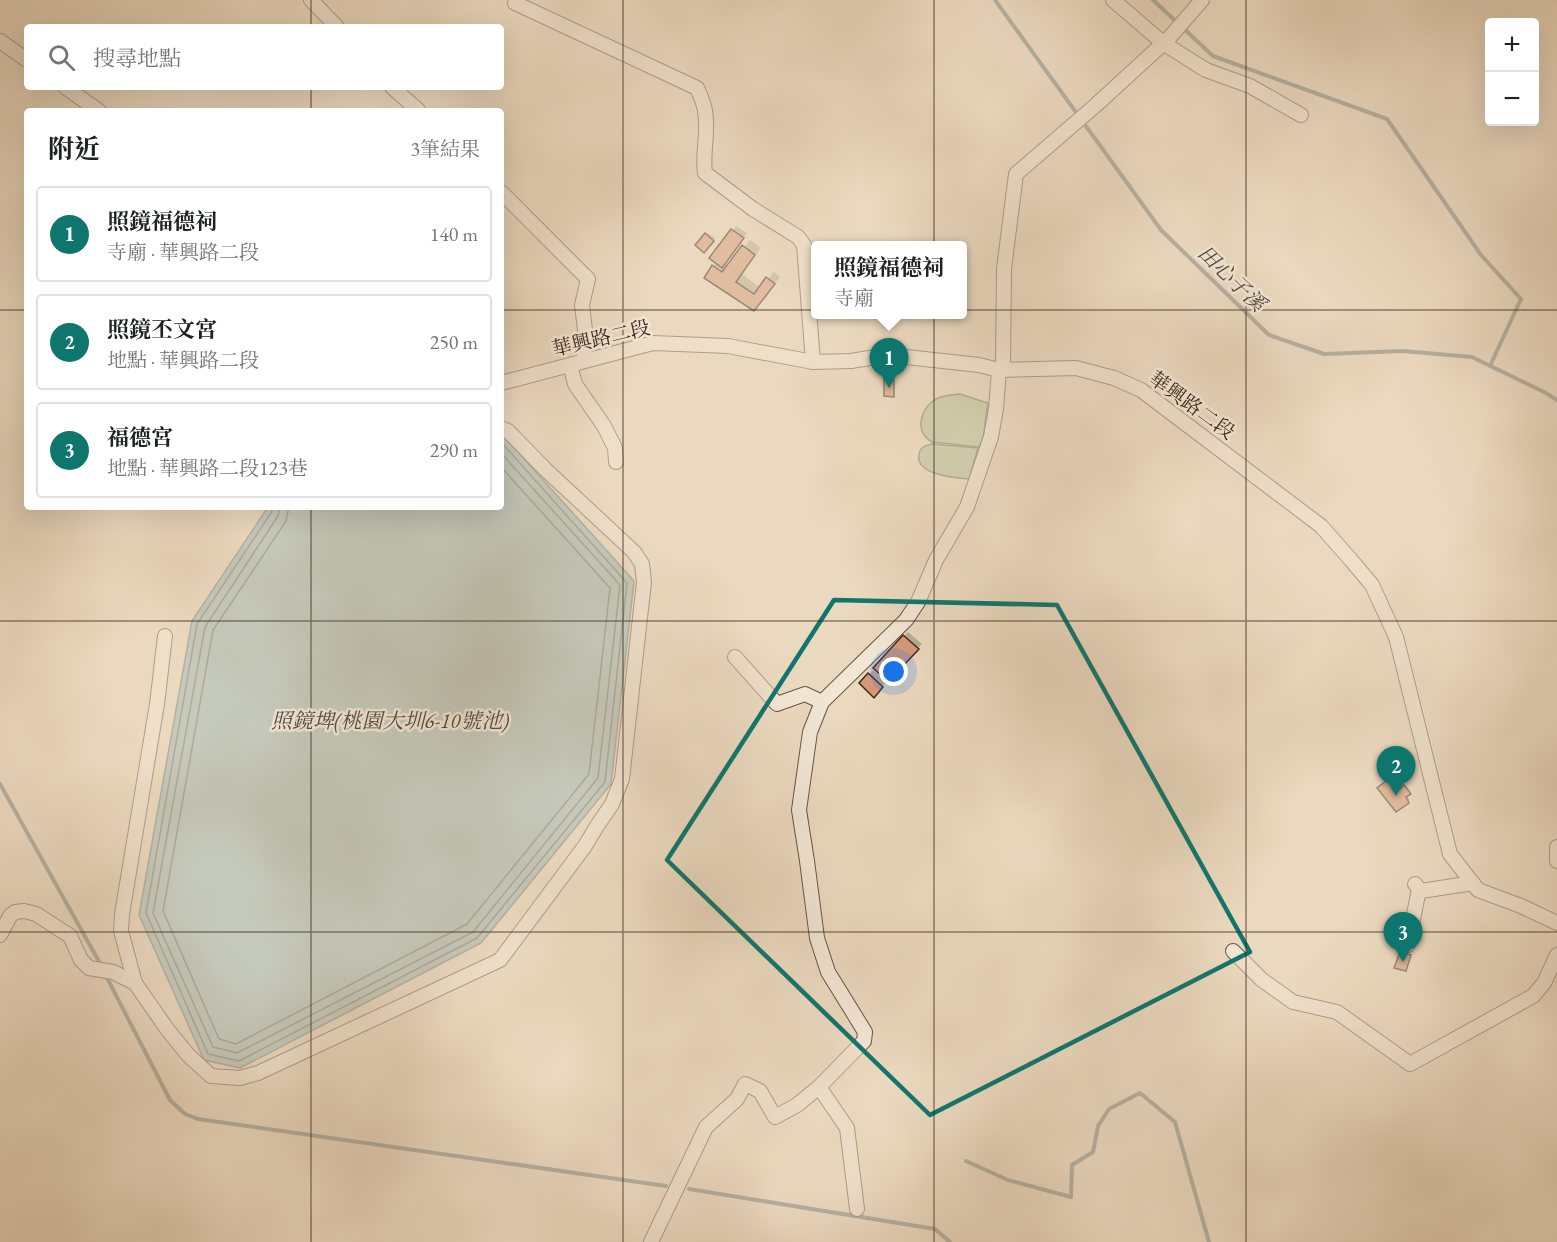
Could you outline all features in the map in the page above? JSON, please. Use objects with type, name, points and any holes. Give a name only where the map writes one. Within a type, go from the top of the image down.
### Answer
[{"type":"street","points":[[311,0],[334,24]]},
{"type":"street","points":[[1113,0],[1163,43],[1206,70],[1250,86],[1301,115]]},
{"type":"street","points":[[651,1242],[706,1127],[737,1099],[745,1084],[760,1090],[775,1117],[798,1105],[864,1041],[866,1032],[828,972],[817,939],[799,810],[810,732],[822,702],[906,620],[918,602],[936,560],[967,507],[991,437],[999,370],[1003,364],[1004,269],[1016,174],[1174,33],[1202,0]]},
{"type":"street","points":[[515,3],[697,88],[705,111],[706,148],[703,161],[705,174],[753,209],[798,237],[804,245],[813,362]]},
{"type":"street","points":[[0,41],[24,58]]},
{"type":"street","points":[[69,90],[95,108]]},
{"type":"street","points":[[395,90],[416,108]]},
{"type":"street","points":[[504,195],[588,279],[582,305],[585,330],[577,363],[575,384],[604,426],[615,448],[616,462]]},
{"type":"street","name":"華興路二段","points":[[504,382],[653,343],[728,346],[813,362],[851,361],[888,355],[979,365],[999,370],[1076,368],[1114,378],[1141,390],[1321,526],[1372,585],[1396,636],[1450,854],[1478,890],[1521,906],[1557,923]]},
{"type":"street","points":[[165,636],[157,704],[122,914],[121,932],[135,983],[188,1055],[211,1076],[240,1078],[258,1073],[500,960],[585,846],[612,804],[622,780],[644,582],[642,564],[634,552],[504,429]]},
{"type":"street","points":[[735,657],[777,704],[805,694],[822,702]]},
{"type":"street","points":[[1557,847],[1557,861]]},
{"type":"street","points":[[1408,945],[1417,886],[1421,891],[1473,883]]},
{"type":"street","points":[[0,935],[10,916],[15,912],[24,911],[36,914],[70,936],[81,960],[89,968],[113,972],[135,983]]},
{"type":"street","points":[[1233,951],[1262,980],[1293,1002],[1337,1012],[1410,1064],[1533,996],[1544,983],[1557,955]]},
{"type":"street","points":[[819,1087],[847,1128],[857,1209]]},
{"type":"highlighted area","points":[[834,600],[1057,605],[1250,952],[930,1115],[667,860]]},
{"type":"green space","points":[[960,394],[988,403],[983,439],[979,447],[932,442],[923,432],[921,420],[930,403],[942,397]]},
{"type":"green space","points":[[932,444],[978,448],[969,479],[938,474],[923,467],[919,462],[920,450]]},
{"type":"water","name":"照鏡埤(桃園大圳6-10號池)","points":[[504,436],[634,581],[611,784],[481,943],[240,1068],[204,1060],[139,915],[192,621],[266,510],[504,510]]},
{"type":"building","points":[[731,229],[744,238],[722,268],[709,258]]},
{"type":"building","points":[[705,233],[714,241],[704,253],[695,245]]},
{"type":"building","points":[[742,245],[755,255],[736,282],[754,294],[766,277],[775,284],[754,311],[704,278],[712,265],[722,272]]},
{"type":"building","points":[[884,379],[894,380],[894,397],[884,396]]},
{"type":"building","points":[[903,635],[919,649],[888,682],[873,668]]},
{"type":"building","points":[[868,673],[883,687],[874,698],[859,683]]},
{"type":"building","points":[[1390,778],[1400,789],[1404,785],[1411,794],[1406,797],[1409,803],[1396,812],[1377,788]]},
{"type":"building","points":[[1400,952],[1411,955],[1406,971],[1394,968]]},
{"type":"waterway","name":"田心子溪","points":[[995,0],[1161,230],[1269,335],[1324,354],[1403,351],[1472,357],[1557,400]]},
{"type":"waterway","points":[[1153,0],[1213,56],[1387,119],[1481,255],[1521,299],[1490,366]]},
{"type":"waterway","points":[[0,784],[102,967]]},
{"type":"waterway","points":[[105,974],[170,1100],[185,1114],[198,1119],[666,1186]]},
{"type":"waterway","points":[[966,1161],[1008,1180],[1071,1197],[1072,1165],[1093,1152],[1098,1126],[1109,1109],[1140,1093],[1175,1122],[1209,1242]]},
{"type":"waterway","points":[[689,1189],[935,1229],[950,1242]]},
{"type":"place","name":"照鏡福德祠","points":[[889,388]]},
{"type":"place","name":"照鏡丕文宮","points":[[1396,796]]},
{"type":"place","name":"福德宮","points":[[1403,962]]}]
